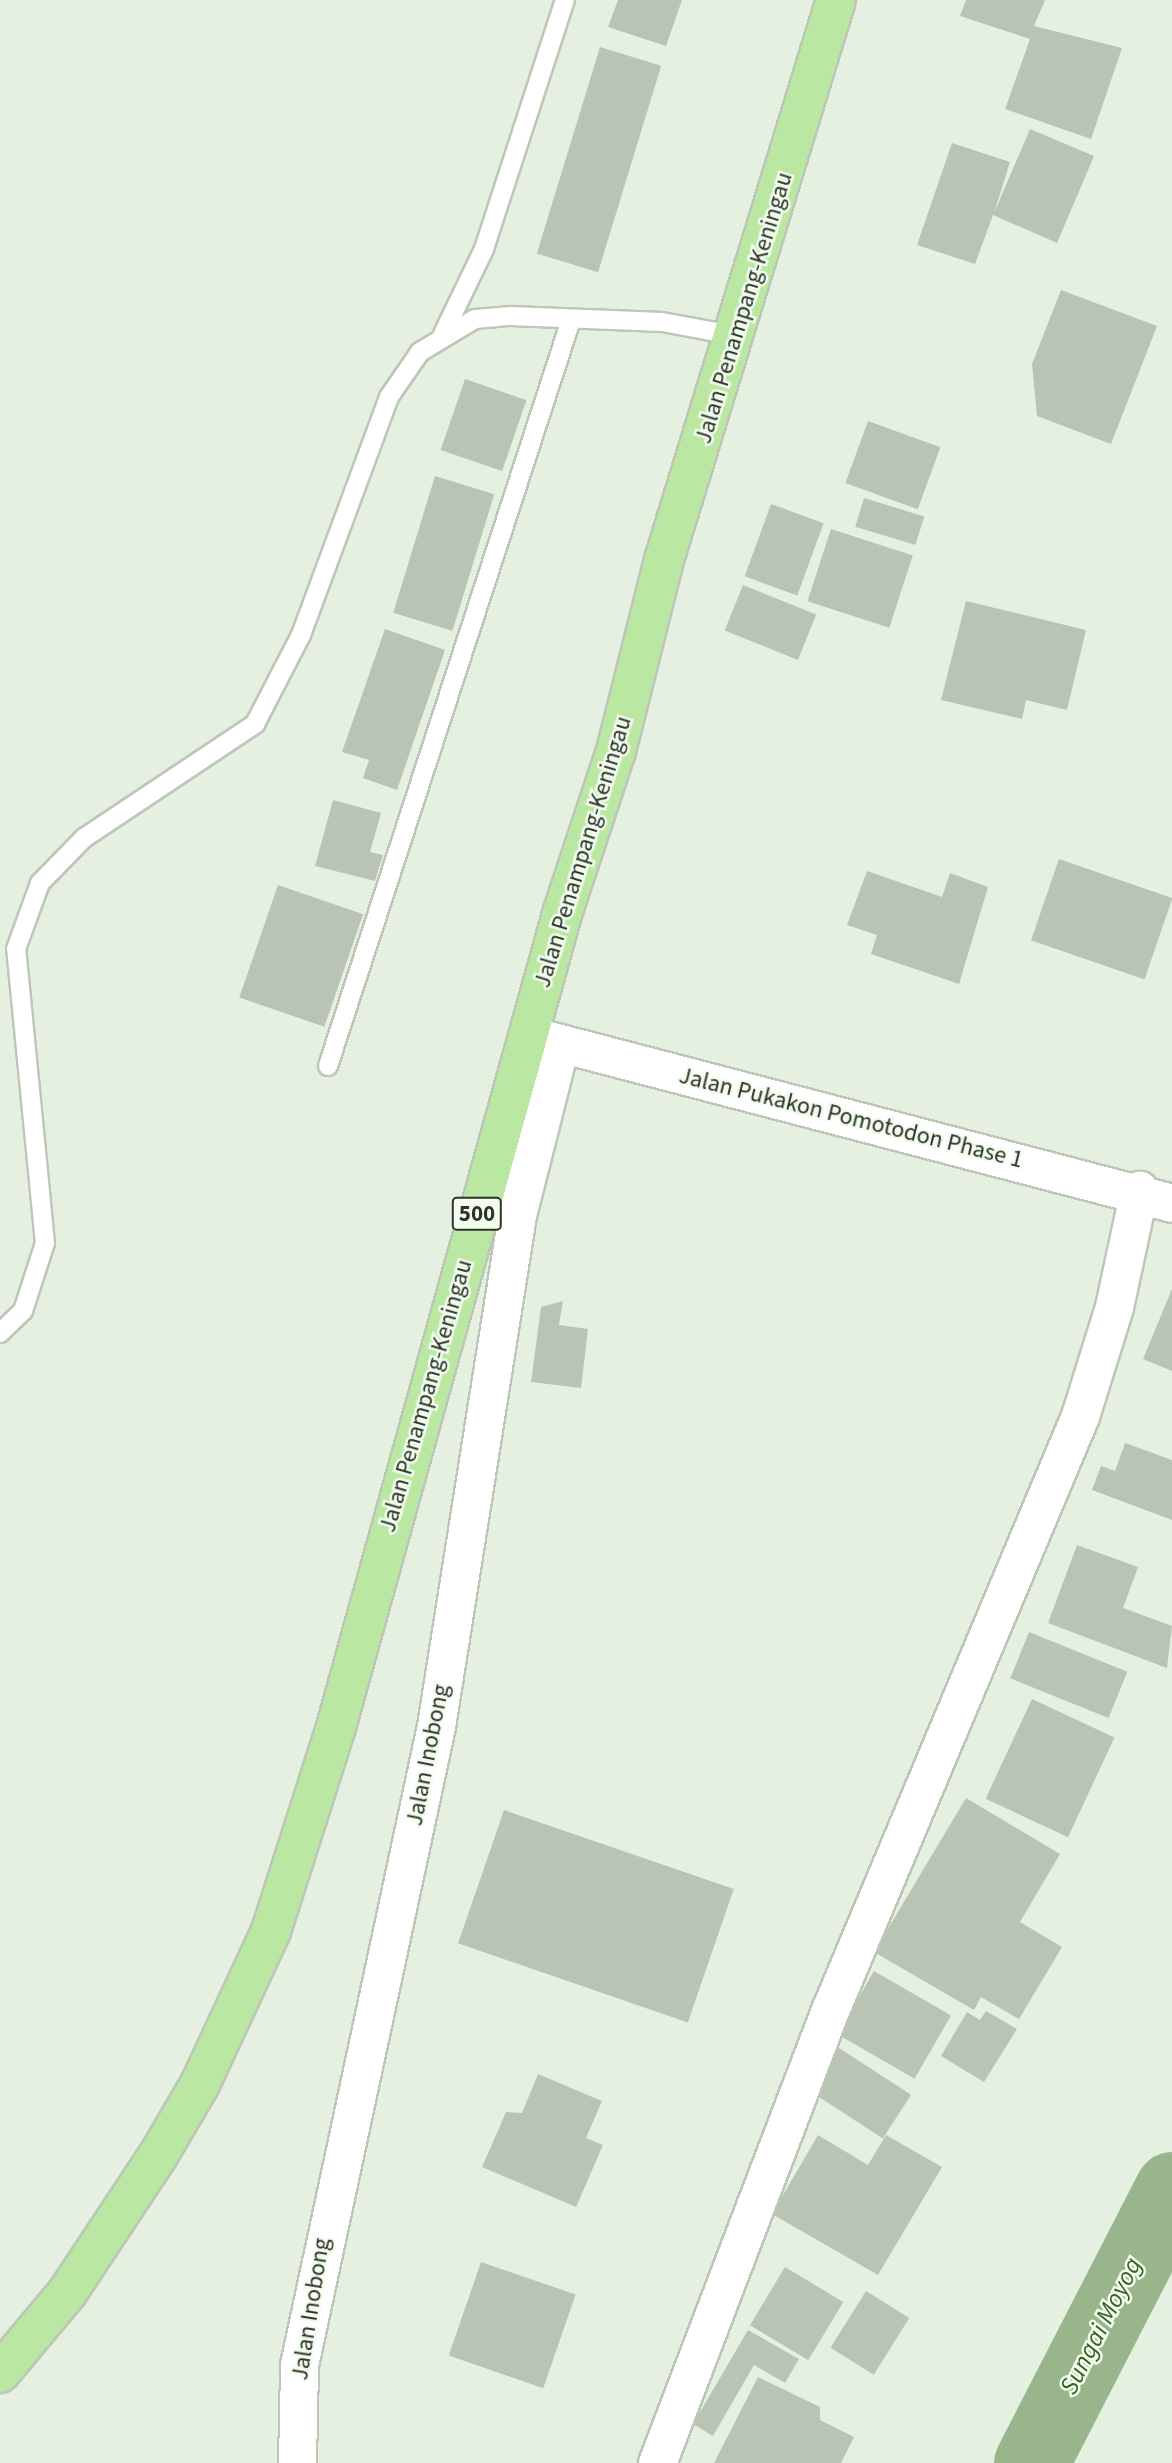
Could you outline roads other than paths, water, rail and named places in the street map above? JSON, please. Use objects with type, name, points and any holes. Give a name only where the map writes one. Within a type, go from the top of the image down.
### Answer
[{"type":"main road","name":"Jalan Penampang-Keningau","points":[[0,2373],[67,2293],[159,2154],[200,2084],[271,1931],[336,1727],[545,1040],[732,335],[836,0]]},
{"type":"street","name":"Jalan Pukakon Pomotodon Phase 1","points":[[545,1040],[1156,1197]]},
{"type":"street","name":"Jalan Inobong","points":[[297,2463],[299,2365],[436,1726],[545,1040]]},
{"type":"street","points":[[670,2459],[831,2008],[1080,1416],[1114,1307],[1156,1197]]},
{"type":"lane","points":[[443,334],[484,248],[565,0]]},
{"type":"lane","points":[[0,1332],[23,1311],[45,1243],[16,950],[40,883],[84,838],[255,724],[301,635],[389,397],[420,352],[443,334],[475,319],[662,322],[732,335]]},
{"type":"lane","points":[[328,1066],[570,320]]},
{"type":"waterway","name":"Sungai Moyog","points":[[1031,2463],[1172,2189]]}]
